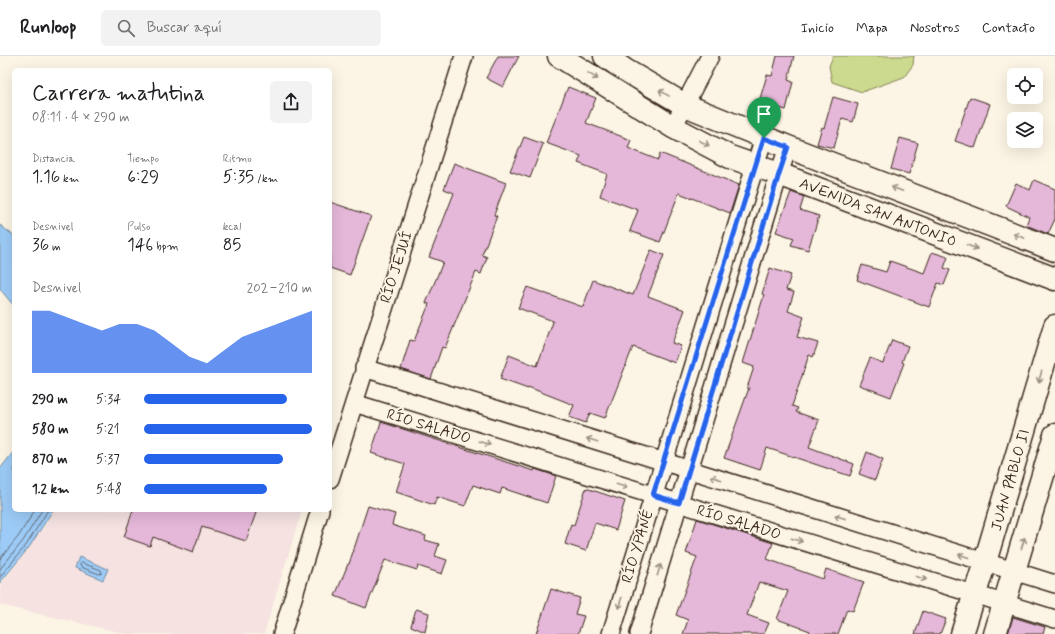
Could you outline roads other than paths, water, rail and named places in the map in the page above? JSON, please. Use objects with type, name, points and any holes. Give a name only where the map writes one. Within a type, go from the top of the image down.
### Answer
[{"type":"main road","name":"AVENIDA SAN ANTONIO","points":[[559,56],[673,127],[730,157],[779,174],[1055,279]]},
{"type":"main road","name":"AVENIDA SAN ANTONIO","points":[[605,56],[625,70],[685,106],[1055,250]]},
{"type":"main road","name":"JUAN PABLO II","points":[[962,634],[985,562],[1055,326]]},
{"type":"main road","name":"JUAN PABLO II","points":[[995,634],[1015,572],[1055,435]]},
{"type":"street","name":"RÍO JEJUÍ","points":[[332,473],[464,56]]},
{"type":"street","points":[[673,127],[710,56]]},
{"type":"street","name":"RÍO YPANÉ","points":[[611,634],[754,166],[764,138]]},
{"type":"street","name":"RÍO YPANÉ","points":[[639,634],[788,147]]},
{"type":"street","points":[[364,368],[1055,584]]},
{"type":"street","name":"RÍO SALADO","points":[[354,403],[1055,619]]},
{"type":"street","points":[[282,634],[319,512]]},
{"type":"water","points":[[0,225],[12,234],[12,304],[0,289]]},
{"type":"water","points":[[12,454],[12,512],[52,512],[30,546],[0,583],[0,469]]},
{"type":"water","points":[[79,557],[108,569],[103,580],[75,568]]}]
